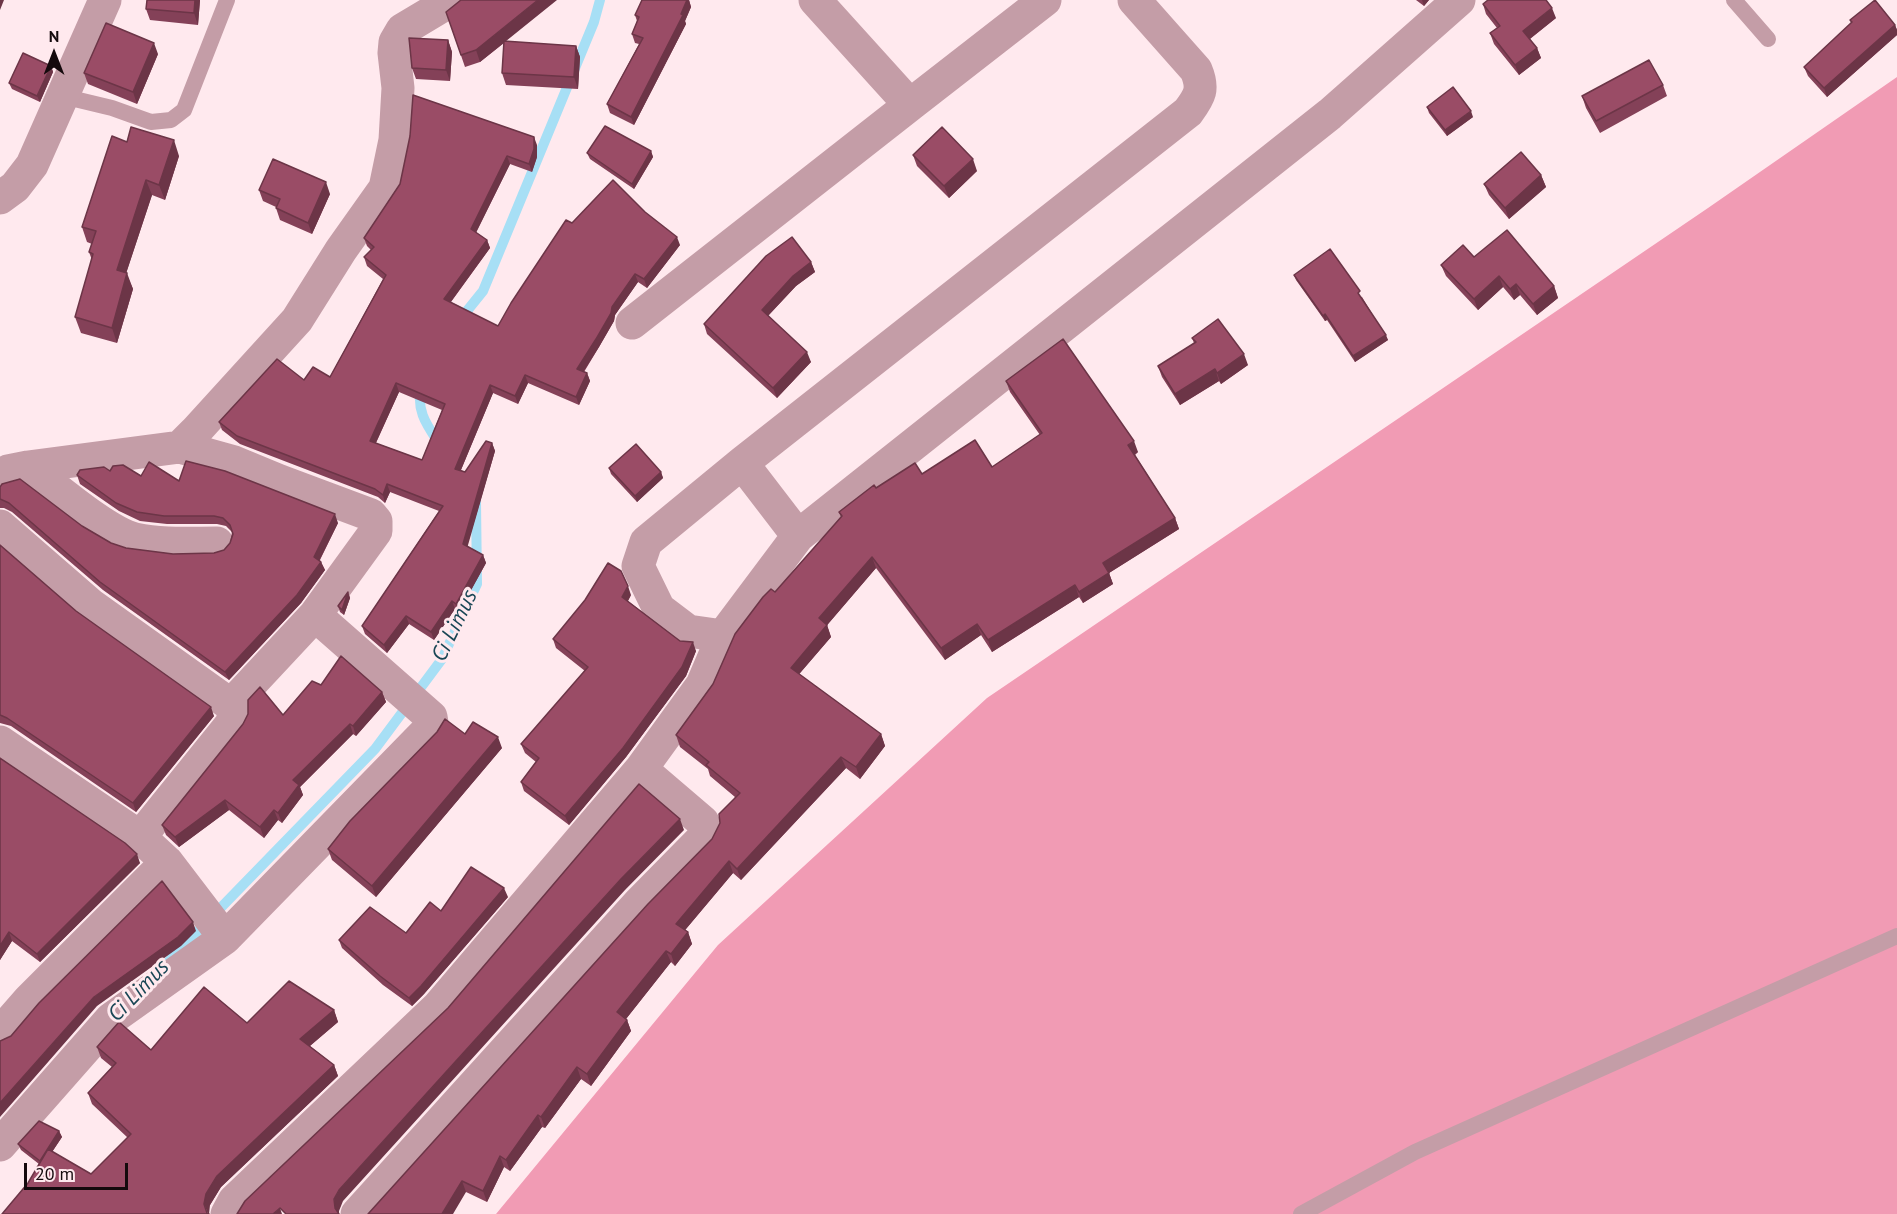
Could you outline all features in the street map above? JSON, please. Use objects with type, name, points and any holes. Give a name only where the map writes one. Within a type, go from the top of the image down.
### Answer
[{"type":"street","points":[[0,198],[15,187],[32,165],[105,0]]},
{"type":"street","points":[[180,447],[297,320],[341,250],[385,188],[395,140],[398,88],[395,42],[402,30],[452,0]]},
{"type":"street","points":[[814,0],[910,105]]},
{"type":"street","points":[[632,323],[1045,0]]},
{"type":"street","points":[[723,636],[688,631],[659,609],[638,566],[646,542],[742,463],[1188,112],[1198,98],[1200,90],[1201,82],[1196,70],[1134,0]]},
{"type":"street","points":[[227,1214],[234,1202],[438,1007],[641,769],[702,685],[723,636],[798,536],[1329,114],[1459,0]]},
{"type":"street","points":[[14,471],[180,447],[234,462],[371,514],[376,521],[376,531],[315,615],[231,705]]},
{"type":"street","points":[[742,463],[798,536]]},
{"type":"street","points":[[14,471],[132,538],[155,543],[217,543]]},
{"type":"street","points":[[0,526],[92,605],[231,705],[234,718],[232,723],[140,837]]},
{"type":"street","points":[[0,1145],[111,1019],[225,938],[428,730],[432,723],[431,717],[315,615]]},
{"type":"street","points":[[0,742],[140,837],[167,862],[225,938]]},
{"type":"street","points":[[357,1214],[639,903],[703,838],[706,829],[703,822],[641,769]]},
{"type":"street","points":[[0,1033],[29,1000],[167,862]]},
{"type":"lane","points":[[62,96],[112,108],[151,122],[171,120],[184,110],[227,0]]},
{"type":"lane","points":[[1734,0],[1768,39]]},
{"type":"lane","points":[[1301,1214],[1415,1152],[1897,936]]},
{"type":"shaded area","points":[[1897,77],[1897,1214],[496,1214],[718,945],[987,698]]},
{"type":"building","points":[[147,0],[195,0],[194,13],[146,9]]},
{"type":"building","points":[[461,0],[538,0],[476,50],[461,55],[446,12]]},
{"type":"building","points":[[642,0],[687,0],[681,14],[683,15],[631,117],[607,104],[643,38],[632,34],[639,17],[635,15]]},
{"type":"building","points":[[1488,0],[1546,0],[1552,8],[1523,31],[1537,48],[1515,65],[1490,33],[1500,26],[1483,4]]},
{"type":"building","points":[[1875,0],[1895,25],[1824,88],[1804,67],[1852,22],[1850,20]]},
{"type":"building","points":[[106,23],[154,43],[133,92],[84,73]]},
{"type":"building","points":[[409,38],[448,40],[446,70],[412,68]]},
{"type":"building","points":[[504,41],[576,46],[574,77],[502,73]]},
{"type":"building","points":[[23,53],[51,66],[37,96],[9,83]]},
{"type":"building","points":[[1649,60],[1663,85],[1596,121],[1582,96]]},
{"type":"building","points":[[1453,87],[1471,111],[1445,130],[1427,107]]},
{"type":"building","points":[[413,95],[534,137],[534,149],[529,164],[507,156],[471,229],[487,240],[444,299],[498,326],[566,220],[572,223],[613,180],[645,212],[677,237],[644,279],[635,274],[612,307],[611,313],[577,369],[587,373],[576,397],[525,375],[515,396],[490,385],[455,469],[465,472],[486,441],[492,443],[463,544],[483,555],[456,604],[452,601],[431,632],[406,616],[384,645],[362,626],[443,506],[387,484],[383,495],[375,489],[237,436],[219,422],[277,359],[304,380],[313,367],[330,377],[386,275],[364,257],[374,247],[364,238],[400,184],[410,136]],"holes":[[[396,383],[445,404],[422,460],[370,441]]]},
{"type":"building","points":[[605,126],[651,151],[632,184],[587,153]]},
{"type":"building","points":[[131,127],[174,140],[159,185],[146,180],[117,270],[127,273],[112,328],[75,317],[93,254],[89,252],[96,231],[82,227],[112,136],[127,142]]},
{"type":"building","points":[[942,127],[973,159],[944,186],[913,155]]},
{"type":"building","points":[[1521,152],[1541,175],[1505,208],[1484,184]]},
{"type":"building","points":[[273,159],[326,182],[308,223],[276,208],[280,199],[259,190]]},
{"type":"building","points":[[1507,230],[1554,286],[1533,304],[1516,284],[1510,289],[1499,276],[1474,299],[1441,265],[1463,245],[1474,257]]},
{"type":"building","points":[[792,237],[811,262],[793,276],[762,310],[807,352],[773,388],[704,324],[766,256]]},
{"type":"building","points":[[1330,249],[1360,291],[1358,293],[1386,335],[1353,356],[1325,314],[1323,316],[1294,275]]},
{"type":"building","points":[[1218,319],[1244,354],[1217,373],[1215,369],[1175,394],[1158,366],[1196,342],[1192,338]]},
{"type":"building","points":[[1063,339],[1134,441],[1128,445],[1175,518],[1103,563],[1109,573],[1079,592],[1075,585],[988,640],[977,624],[941,648],[872,557],[819,618],[827,625],[791,668],[881,734],[856,767],[841,757],[737,869],[729,861],[676,924],[688,932],[671,954],[666,951],[617,1012],[627,1020],[587,1074],[577,1067],[541,1117],[538,1115],[506,1160],[500,1156],[483,1191],[462,1181],[442,1214],[368,1214],[648,904],[712,839],[720,823],[719,814],[740,793],[706,765],[709,762],[676,735],[713,684],[735,634],[763,597],[771,589],[775,592],[842,516],[839,512],[874,485],[876,488],[915,463],[922,474],[975,440],[992,467],[1042,433],[1006,381]]},
{"type":"building","points":[[636,444],[661,472],[635,496],[609,468]]},
{"type":"building","points":[[186,461],[225,471],[335,514],[314,557],[321,562],[297,595],[225,672],[100,582],[9,503],[0,499],[2,484],[20,479],[82,526],[111,543],[126,548],[173,554],[214,553],[224,550],[233,534],[230,525],[223,518],[164,516],[137,512],[116,503],[77,475],[80,470],[104,467],[110,471],[113,466],[123,465],[141,476],[149,462],[179,481]]},
{"type":"building","points":[[0,545],[76,611],[211,707],[133,803],[0,715]]},
{"type":"building","points":[[608,563],[621,571],[628,586],[622,597],[680,641],[693,642],[682,667],[623,748],[565,816],[521,782],[539,758],[521,744],[588,667],[553,639],[585,600]]},
{"type":"building","points":[[348,592],[342,610],[338,606]]},
{"type":"building","points":[[341,656],[382,692],[353,726],[350,724],[293,780],[299,785],[278,813],[274,810],[260,827],[225,800],[175,837],[162,825],[243,724],[248,714],[248,700],[260,687],[283,715],[312,681],[321,685]]},
{"type":"building","points":[[445,719],[465,734],[473,722],[498,737],[372,886],[328,849],[350,821],[437,732]]},
{"type":"building","points":[[0,758],[125,843],[137,854],[37,954],[9,932],[0,946]]},
{"type":"building","points":[[639,784],[680,819],[621,879],[339,1190],[334,1199],[335,1208],[339,1214],[286,1214],[280,1208],[273,1214],[237,1214],[245,1201],[448,1008]]},
{"type":"building","points":[[471,867],[504,888],[409,998],[339,940],[370,907],[406,933],[430,902],[441,911]]},
{"type":"building","points":[[162,881],[193,922],[178,937],[94,997],[0,1103],[0,1041],[11,1036],[39,1003]]},
{"type":"building","points":[[289,981],[334,1010],[300,1039],[334,1065],[217,1176],[206,1194],[204,1204],[209,1214],[2,1214],[28,1183],[48,1149],[91,1174],[131,1134],[88,1093],[116,1063],[97,1047],[119,1022],[151,1050],[204,987],[247,1023]]},
{"type":"building","points":[[39,1121],[59,1131],[40,1161],[18,1144]]},
{"type":"waterway","name":"Ci Limus","points":[[458,322],[483,291],[594,22],[600,0]]},
{"type":"waterway","name":"Ci Limus","points":[[421,386],[421,411],[440,445]]},
{"type":"waterway","name":"Ci Limus","points":[[169,961],[375,749],[442,659],[477,584],[476,502]]}]
